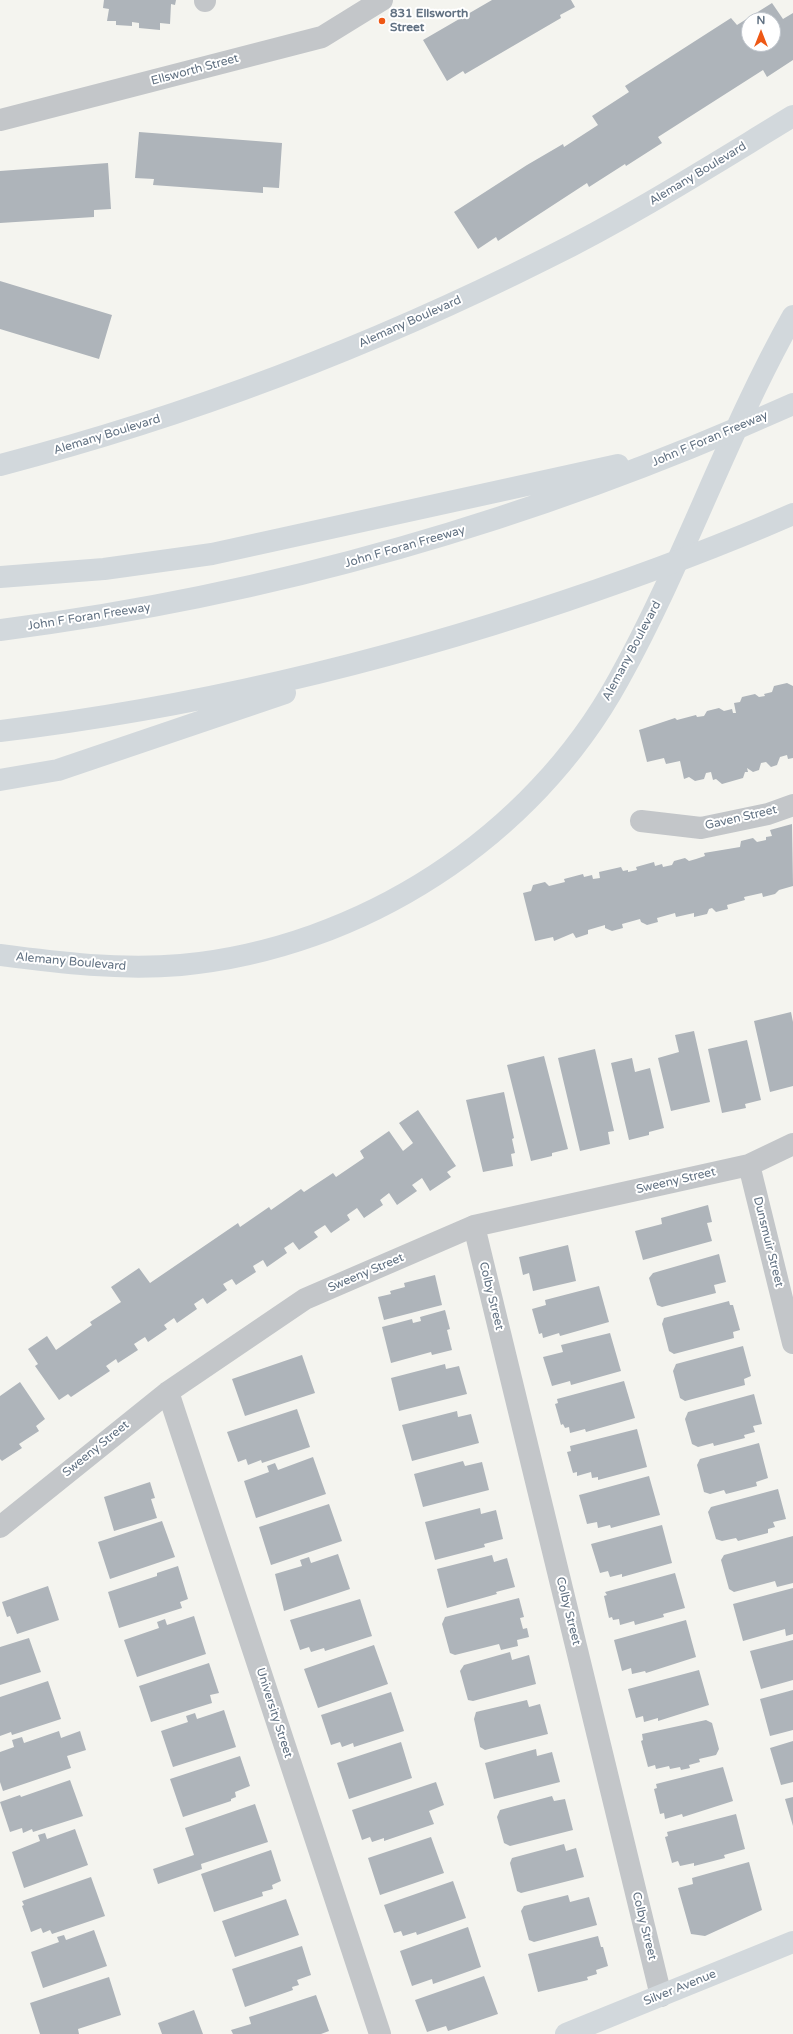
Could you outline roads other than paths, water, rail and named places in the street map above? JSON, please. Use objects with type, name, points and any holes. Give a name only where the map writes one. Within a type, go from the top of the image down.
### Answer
[{"type":"main road","name":"Alemany Boulevard","points":[[0,465],[61,450],[183,411],[308,366],[431,314],[549,257],[646,204],[793,116]]},
{"type":"main road","name":"Alemany Boulevard","points":[[0,955],[62,964],[120,968],[182,964],[240,955],[296,942],[357,919],[408,892],[455,862],[504,823],[549,777],[587,729],[618,682],[644,632],[754,393],[793,316]]},
{"type":"main road","name":"John F Foran Freeway","points":[[0,630],[165,605],[300,576],[365,559],[505,517],[692,449],[793,404]]},
{"type":"main road","points":[[0,577],[104,569],[212,554],[692,449]]},
{"type":"main road","points":[[0,780],[58,770],[421,647],[484,628],[665,567],[793,514]]},
{"type":"main road","points":[[0,731],[103,716],[230,693],[421,647]]},
{"type":"main road","name":"Silver Avenue","points":[[566,2034],[793,1942]]},
{"type":"street","name":"Ellsworth Street","points":[[0,120],[322,37],[382,0]]},
{"type":"street","name":"Gaven Street","points":[[641,821],[701,828],[768,814],[793,805]]},
{"type":"street","name":"Sweeny Street","points":[[0,1527],[168,1392],[305,1299],[474,1226],[750,1164],[793,1144]]},
{"type":"street","name":"Dunsmuir Street","points":[[750,1164],[793,1343]]},
{"type":"street","name":"Colby Street","points":[[474,1226],[661,1996]]},
{"type":"street","name":"University Street","points":[[168,1392],[380,2034]]},
{"type":"place","name":"831 Ellsworth Street","points":[[382,21]]}]
